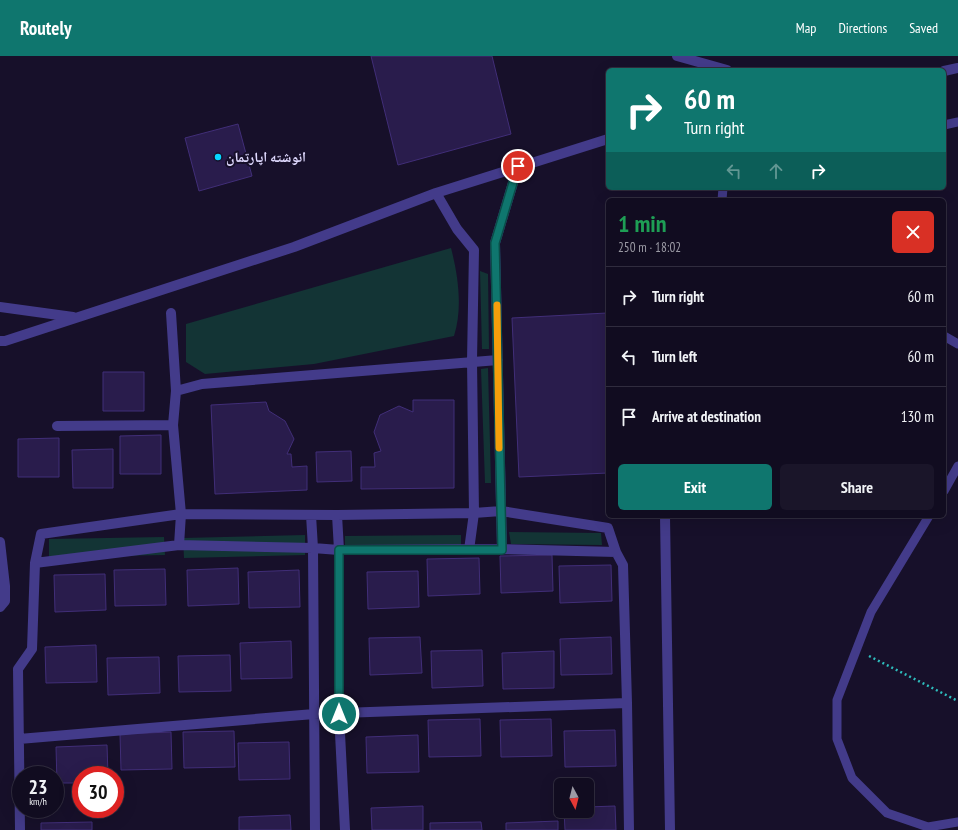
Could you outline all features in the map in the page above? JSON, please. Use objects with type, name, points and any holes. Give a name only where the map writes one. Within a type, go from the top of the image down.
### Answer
[{"type":"street","points":[[677,56],[720,68]]},
{"type":"street","points":[[946,71],[958,68]]},
{"type":"street","points":[[0,341],[77,318],[294,247],[436,192],[606,140]]},
{"type":"street","points":[[502,550],[495,243],[518,166]]},
{"type":"street","points":[[436,192],[457,229],[474,250],[472,362],[474,513],[469,550]]},
{"type":"street","points":[[0,307],[77,318]]},
{"type":"street","points":[[171,313],[176,391],[174,425],[181,514],[179,545]]},
{"type":"street","points":[[176,391],[202,384],[498,360]]},
{"type":"street","points":[[57,426],[174,425]]},
{"type":"street","points":[[20,830],[18,670],[32,649],[35,563],[41,534],[181,514],[336,515],[474,513],[501,511],[608,528],[616,552],[623,565],[628,704],[629,830]]},
{"type":"street","points":[[312,515],[315,830]]},
{"type":"street","points":[[336,515],[339,550],[339,714],[345,830]]},
{"type":"street","points":[[665,518],[670,830]]},
{"type":"street","points":[[0,542],[5,586],[4,601],[0,607]]},
{"type":"street","points":[[35,563],[179,545],[339,550],[616,552]]},
{"type":"street","points":[[19,739],[314,714],[628,704]]},
{"type":"lane","points":[[946,125],[958,122]]},
{"type":"lane","points":[[946,337],[958,344]]},
{"type":"lane","points":[[946,487],[958,466]]},
{"type":"lane","points":[[928,518],[871,612],[837,700],[837,739],[852,778],[887,812],[928,827],[958,822]]},
{"type":"path","points":[[856,650],[958,701]]},
{"type":"green space","points":[[451,248],[456,269],[459,303],[457,325],[454,336],[314,364],[205,374],[186,362],[186,324]]},
{"type":"green space","points":[[480,271],[488,274],[489,349],[482,349]]},
{"type":"green space","points":[[488,368],[491,483],[485,483],[481,369]]},
{"type":"green space","points":[[509,532],[601,533],[602,545],[511,544]]},
{"type":"green space","points":[[305,535],[305,555],[184,558],[183,538]]},
{"type":"green space","points":[[461,535],[461,545],[345,554],[345,536]]},
{"type":"green space","points":[[164,537],[165,555],[49,557],[49,539]]},
{"type":"building","points":[[371,56],[492,56],[511,134],[398,165]]},
{"type":"building","name":"انوشته اپارتمان","points":[[238,124],[252,176],[199,191],[185,138]]},
{"type":"building","points":[[606,313],[606,473],[519,477],[512,318]]},
{"type":"building","points":[[103,372],[144,372],[144,411],[103,411]]},
{"type":"building","points":[[413,400],[454,400],[454,488],[361,489],[361,467],[375,467],[374,453],[381,451],[374,432],[380,415],[399,406],[413,412]]},
{"type":"building","points":[[266,402],[269,411],[285,421],[294,439],[287,454],[291,454],[292,467],[307,466],[307,490],[215,494],[211,405]]},
{"type":"building","points":[[161,435],[161,474],[120,474],[120,436]]},
{"type":"building","points":[[59,438],[59,477],[18,477],[18,439]]},
{"type":"building","points":[[113,449],[113,488],[73,488],[72,450]]},
{"type":"building","points":[[351,451],[352,481],[317,482],[316,452]]},
{"type":"building","points":[[552,555],[553,591],[501,593],[500,556]]},
{"type":"building","points":[[479,558],[480,594],[428,596],[427,559]]},
{"type":"building","points":[[611,565],[612,601],[560,603],[559,566]]},
{"type":"building","points":[[238,568],[239,604],[188,606],[187,570]]},
{"type":"building","points":[[165,569],[166,605],[115,606],[114,570]]},
{"type":"building","points":[[299,570],[300,607],[249,608],[248,572]]},
{"type":"building","points":[[418,571],[419,607],[368,609],[367,572]]},
{"type":"building","points":[[105,574],[106,610],[55,612],[54,575]]},
{"type":"building","points":[[420,637],[422,673],[370,675],[369,638]]},
{"type":"building","points":[[611,637],[612,674],[561,675],[560,639]]},
{"type":"building","points":[[291,641],[292,678],[241,679],[240,643]]},
{"type":"building","points":[[96,645],[97,682],[46,683],[45,647]]},
{"type":"building","points":[[482,650],[483,686],[432,688],[431,651]]},
{"type":"building","points":[[554,651],[554,688],[503,689],[502,653]]},
{"type":"building","points":[[230,655],[231,691],[179,692],[178,656]]},
{"type":"building","points":[[159,657],[160,693],[108,695],[107,658]]},
{"type":"building","points":[[480,719],[481,756],[429,757],[428,720]]},
{"type":"building","points":[[551,719],[552,756],[501,757],[500,720]]},
{"type":"building","points":[[615,730],[616,766],[565,767],[564,731]]},
{"type":"building","points":[[234,731],[235,767],[184,768],[183,732]]},
{"type":"building","points":[[171,732],[172,769],[124,770],[124,766],[121,766],[120,734]]},
{"type":"building","points":[[418,735],[419,772],[367,773],[366,737]]},
{"type":"building","points":[[289,742],[290,779],[239,780],[238,743]]},
{"type":"building","points":[[107,745],[108,766],[72,766],[72,783],[64,783],[64,766],[57,766],[56,747]]},
{"type":"building","points":[[423,806],[423,830],[372,830],[371,808]]},
{"type":"building","points":[[615,806],[616,830],[565,830],[564,818],[594,818],[594,807]]},
{"type":"building","points":[[290,815],[291,830],[239,830],[239,817]]},
{"type":"building","points":[[558,821],[558,830],[506,830],[506,823]]},
{"type":"building","points":[[92,822],[92,830],[41,830],[41,823]]},
{"type":"building","points":[[481,822],[482,830],[430,830],[430,823]]},
{"type":"slow traffic","points":[[497,305],[499,448]]},
{"type":"place","name":"انوشته اپارتمان","points":[[218,157]]},
{"type":"route","points":[[339,714],[339,550],[502,550],[495,243],[518,166]]}]
